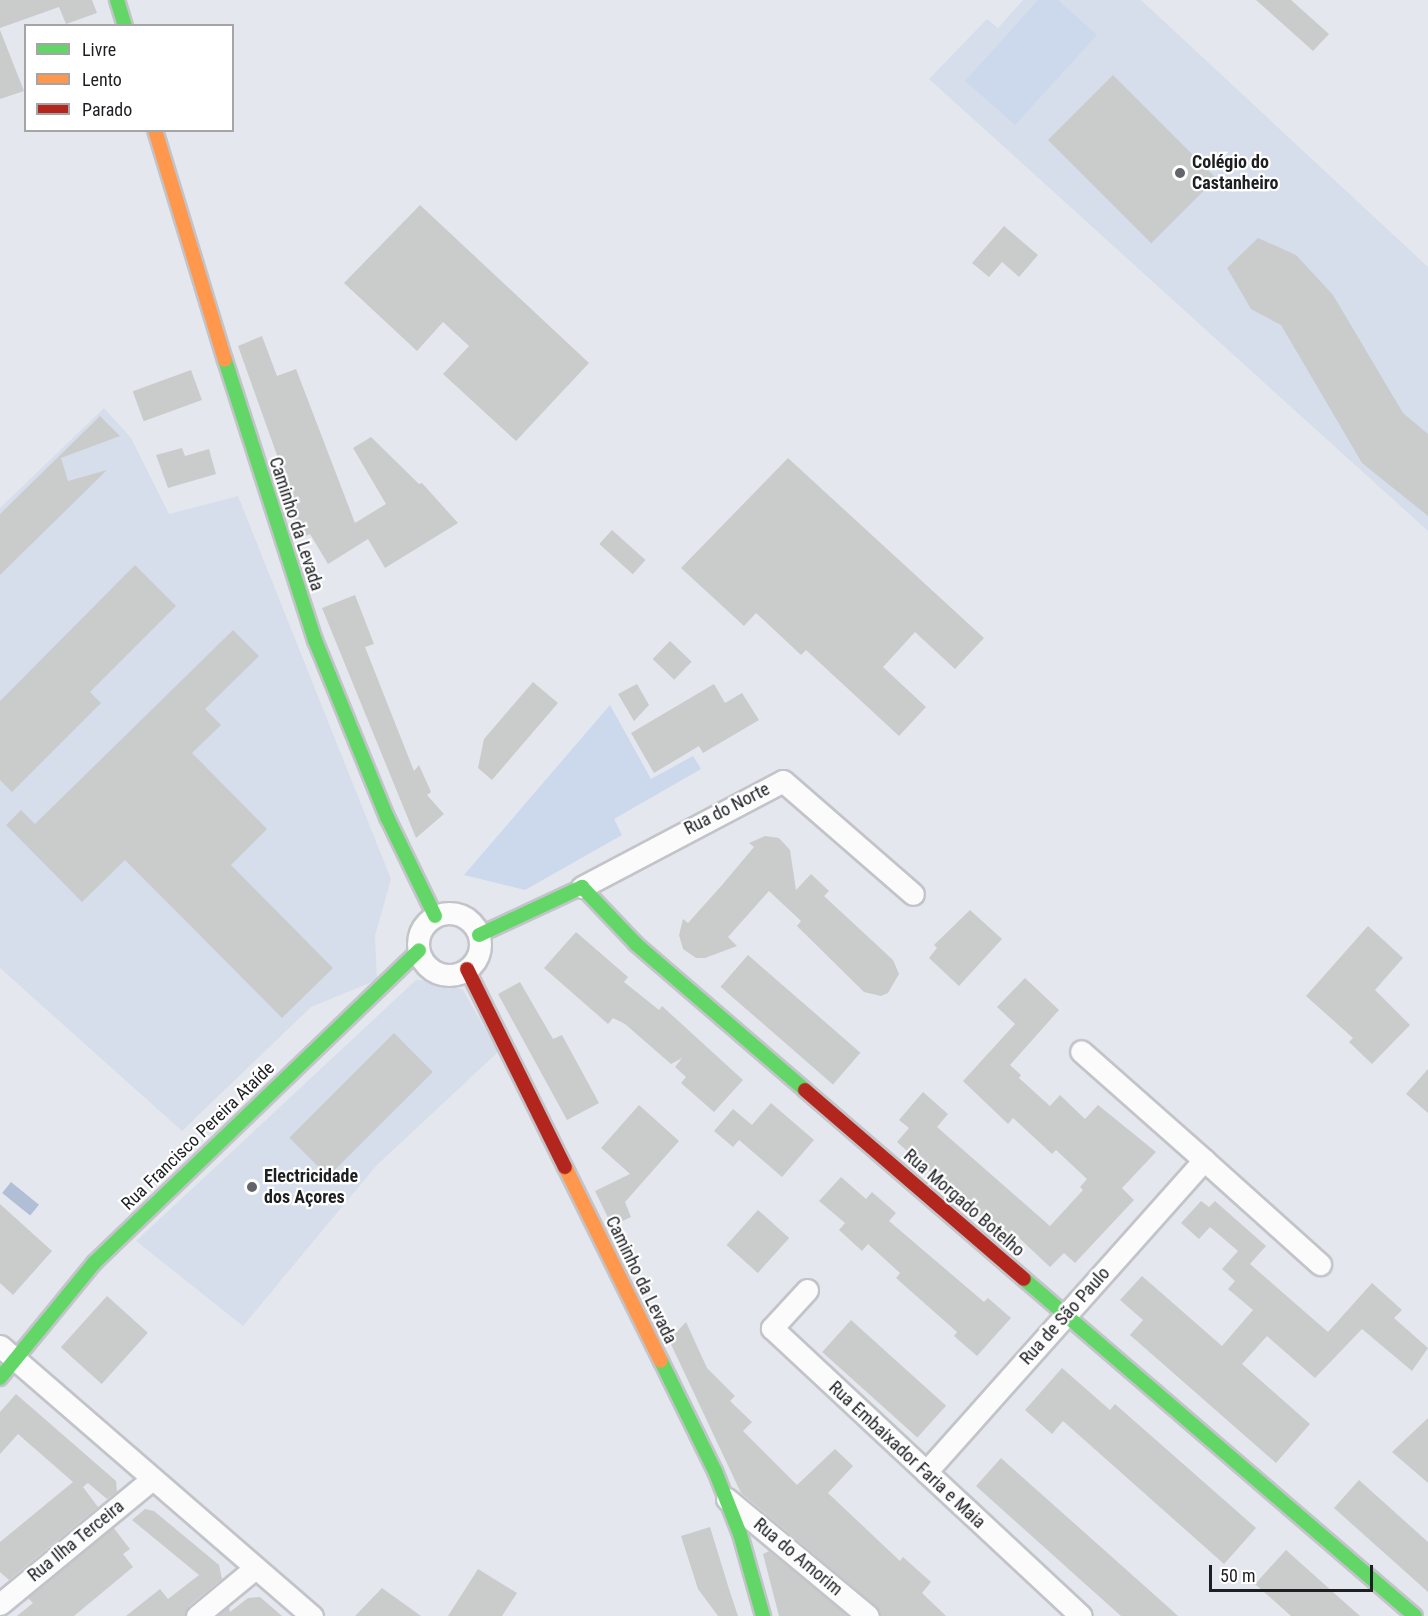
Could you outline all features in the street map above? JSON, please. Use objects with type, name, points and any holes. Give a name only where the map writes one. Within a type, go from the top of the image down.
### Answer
[{"type":"street","points":[[117,0],[124,24]]},
{"type":"street","name":"Caminho da Levada","points":[[156,132],[179,218],[315,640],[387,817],[435,916]]},
{"type":"street","name":"Rua do Norte","points":[[582,887],[783,781],[914,894]]},
{"type":"street","points":[[479,935],[582,887]]},
{"type":"street","name":"Rua Morgado Botelho","points":[[582,887],[636,944],[1415,1616]]},
{"type":"street","points":[[461,915],[479,935],[478,953],[467,969],[451,975],[434,971],[419,950],[420,934],[435,916],[461,915]]},
{"type":"street","name":"Rua Francisco Pereira Ataíde","points":[[0,1378],[8,1353],[94,1263],[419,950]]},
{"type":"street","name":"Caminho da Levada","points":[[467,969],[728,1499],[763,1616]]},
{"type":"street","points":[[1081,1051],[1320,1264]]},
{"type":"street","name":"Rua de São Paulo","points":[[926,1472],[1204,1160]]},
{"type":"street","name":"Rua Embaixador Faria e Maia","points":[[807,1290],[772,1328],[1082,1616]]},
{"type":"street","points":[[8,1353],[254,1569],[312,1616]]},
{"type":"street","name":"Rua Ilha Terceira","points":[[4,1595],[152,1479]]},
{"type":"street","name":"Rua do Amorim","points":[[728,1499],[868,1616]]},
{"type":"street","points":[[197,1616],[254,1569]]},
{"type":"shaded area","name":"Colégio do Castanheiro","points":[[1023,0],[1141,0],[1428,267],[1428,531],[929,79],[987,19],[998,28]]},
{"type":"shaded area","points":[[1038,0],[1058,0],[1097,35],[1015,125],[965,81]]},
{"type":"shaded area","points":[[104,408],[131,438],[169,514],[238,496],[391,879],[375,936],[377,980],[311,1007],[182,1131],[0,968],[0,508]]},
{"type":"shaded area","points":[[610,705],[651,779],[693,756],[701,769],[614,819],[622,835],[525,890],[464,875]]},
{"type":"shaded area","name":"Electricidade dos Açores","points":[[416,980],[446,982],[463,990],[498,1052],[376,1166],[243,1326],[136,1241]]},
{"type":"shaded area","points":[[11,1182],[39,1205],[30,1216],[2,1193]]},
{"type":"building","points":[[0,0],[92,0],[97,13],[66,24],[59,7],[0,28]]},
{"type":"building","points":[[1256,0],[1291,0],[1329,34],[1313,51]]},
{"type":"building","points":[[0,30],[24,91],[0,99]]},
{"type":"building","points":[[1113,75],[1216,178],[1151,243],[1048,140]]},
{"type":"building","points":[[420,205],[589,363],[516,441],[443,374],[469,346],[443,322],[417,351],[344,283]]},
{"type":"building","points":[[1004,226],[1038,255],[1019,277],[1002,262],[989,277],[972,263]]},
{"type":"building","points":[[1258,238],[1296,255],[1333,295],[1403,413],[1428,434],[1428,516],[1362,463],[1281,325],[1251,309],[1227,268]]},
{"type":"building","points":[[262,336],[277,376],[296,369],[355,523],[386,504],[353,448],[371,437],[419,484],[422,483],[458,523],[385,568],[368,539],[328,564],[310,534],[300,538],[293,519],[299,517],[238,346]]},
{"type":"building","points":[[191,370],[202,400],[144,421],[133,391]]},
{"type":"building","points":[[100,416],[120,436],[61,458],[68,481],[107,470],[0,575],[0,514]]},
{"type":"building","points":[[182,448],[185,456],[209,449],[216,474],[168,488],[156,455]]},
{"type":"building","points":[[788,458],[984,638],[955,669],[915,632],[883,667],[926,707],[899,736],[806,650],[801,655],[756,613],[744,626],[681,568]]},
{"type":"building","points":[[612,530],[645,560],[633,574],[599,544]]},
{"type":"building","points":[[135,565],[176,606],[90,692],[101,703],[12,792],[0,780],[0,701]]},
{"type":"building","points":[[355,595],[374,644],[365,647],[414,771],[419,765],[431,792],[427,795],[444,814],[416,838],[322,608]]},
{"type":"building","points":[[233,630],[259,656],[205,709],[221,725],[192,753],[267,829],[231,865],[333,968],[282,1018],[125,860],[82,902],[6,825],[21,810],[35,824]]},
{"type":"building","points":[[670,641],[692,662],[674,680],[653,659]]},
{"type":"building","points":[[533,682],[558,703],[492,780],[478,768],[484,739]]},
{"type":"building","points":[[637,684],[649,705],[634,721],[618,694]]},
{"type":"building","points":[[714,684],[725,703],[742,693],[759,720],[703,753],[699,746],[654,773],[631,733]]},
{"type":"building","points":[[765,836],[779,838],[790,850],[796,890],[811,874],[829,891],[824,896],[893,960],[899,974],[888,993],[881,996],[864,992],[797,926],[801,921],[769,891],[728,937],[737,946],[705,958],[696,958],[683,949],[679,935],[683,919],[688,923],[722,885],[754,847],[749,843]]},
{"type":"building","points":[[970,910],[1002,939],[959,986],[929,958],[937,948],[934,945]]},
{"type":"building","points":[[1368,926],[1403,958],[1375,990],[1410,1025],[1372,1064],[1349,1042],[1353,1038],[1306,996]]},
{"type":"building","points":[[576,932],[628,977],[624,982],[659,1010],[662,1006],[743,1080],[714,1112],[681,1083],[686,1077],[675,1067],[682,1058],[671,1064],[625,1024],[613,1018],[608,1024],[544,968]]},
{"type":"building","points":[[748,955],[860,1053],[833,1084],[720,987]]},
{"type":"building","points":[[1025,978],[1059,1010],[1010,1065],[1021,1075],[1019,1078],[1050,1106],[1060,1095],[1085,1119],[1098,1105],[1156,1152],[1122,1188],[1134,1200],[1075,1263],[1064,1253],[1050,1267],[1018,1237],[1012,1244],[897,1142],[909,1128],[899,1120],[923,1092],[948,1114],[937,1127],[1050,1226],[1083,1190],[1080,1187],[1087,1179],[1056,1150],[1052,1154],[1013,1118],[1008,1124],[963,1081],[1015,1024],[997,1007]]},
{"type":"building","points":[[520,982],[553,1039],[562,1035],[599,1103],[567,1120],[498,994]]},
{"type":"building","points":[[394,1033],[433,1072],[328,1177],[289,1138]]},
{"type":"building","points":[[1428,1069],[1428,1113],[1406,1094]]},
{"type":"building","points":[[771,1103],[814,1140],[782,1177],[739,1140],[733,1147],[714,1131],[733,1109],[752,1125]]},
{"type":"building","points":[[639,1105],[679,1141],[625,1202],[631,1217],[612,1226],[595,1191],[630,1174],[601,1148]]},
{"type":"building","points":[[841,1177],[866,1199],[872,1192],[896,1213],[889,1221],[984,1302],[988,1298],[1011,1318],[977,1356],[954,1336],[957,1332],[896,1278],[900,1273],[868,1244],[862,1251],[839,1230],[845,1223],[819,1201]]},
{"type":"building","points":[[1201,1201],[1209,1207],[1215,1201],[1266,1246],[1250,1264],[1328,1332],[1372,1283],[1402,1310],[1394,1318],[1428,1348],[1412,1371],[1362,1329],[1315,1378],[1267,1336],[1242,1364],[1310,1424],[1276,1463],[1130,1335],[1143,1320],[1120,1300],[1142,1276],[1222,1346],[1253,1310],[1228,1289],[1235,1281],[1222,1269],[1238,1251],[1210,1227],[1199,1239],[1181,1223]]},
{"type":"building","points":[[0,1204],[52,1251],[13,1295],[0,1283]]},
{"type":"building","points":[[758,1210],[789,1238],[758,1273],[727,1245]]},
{"type":"building","points":[[107,1296],[148,1333],[102,1384],[61,1347]]},
{"type":"building","points":[[851,1320],[946,1406],[917,1438],[822,1352]]},
{"type":"building","points":[[686,1322],[707,1368],[735,1396],[730,1401],[752,1422],[743,1431],[797,1485],[835,1449],[853,1466],[828,1493],[900,1561],[903,1557],[931,1582],[922,1593],[946,1616],[880,1616],[876,1606],[741,1493],[669,1340]]},
{"type":"building","points":[[1062,1368],[1110,1410],[1115,1404],[1256,1528],[1224,1564],[1063,1421],[1052,1434],[1025,1410]]},
{"type":"building","points":[[16,1394],[116,1481],[117,1492],[107,1499],[88,1483],[83,1487],[98,1507],[9,1580],[0,1572],[0,1542],[73,1482],[18,1434],[0,1454],[0,1412]]},
{"type":"building","points":[[1428,1418],[1428,1483],[1392,1452]]},
{"type":"building","points":[[1001,1458],[1178,1616],[1121,1616],[976,1486]]},
{"type":"building","points":[[1359,1480],[1428,1542],[1428,1592],[1334,1508]]},
{"type":"building","points":[[145,1509],[154,1511],[219,1565],[222,1579],[189,1606],[185,1616],[126,1616],[160,1589],[168,1599],[199,1575],[132,1520]]},
{"type":"building","points":[[113,1527],[130,1549],[123,1554],[133,1567],[74,1616],[17,1616],[33,1603],[28,1598]]},
{"type":"building","points":[[710,1527],[738,1616],[718,1616],[698,1589],[681,1536]]},
{"type":"building","points":[[1286,1550],[1360,1616],[1291,1616],[1255,1584]]},
{"type":"building","points":[[769,1551],[848,1616],[779,1616],[763,1554]]},
{"type":"building","points":[[478,1569],[517,1593],[502,1616],[448,1616]]},
{"type":"building","points":[[382,1588],[421,1616],[355,1616]]},
{"type":"building","points":[[260,1597],[282,1616],[217,1616],[229,1606],[230,1612],[248,1598]]},
{"type":"traffic: fast","points":[[117,0],[124,24]]},
{"type":"traffic: fast","points":[[225,360],[315,640],[387,817],[435,916]]},
{"type":"traffic: fast","points":[[479,935],[582,887],[636,944],[805,1090]]},
{"type":"traffic: fast","points":[[0,1378],[94,1263],[419,950]]},
{"type":"traffic: fast","points":[[1024,1279],[1415,1616]]},
{"type":"traffic: fast","points":[[661,1361],[715,1471],[740,1534],[763,1616]]},
{"type":"traffic: slow","points":[[156,132],[225,360]]},
{"type":"traffic: slow","points":[[565,1167],[661,1361]]},
{"type":"traffic: jam","points":[[467,969],[565,1167]]},
{"type":"traffic: jam","points":[[805,1090],[1024,1279]]},
{"type":"place","name":"Colégio do Castanheiro","points":[[1180,173]]},
{"type":"place","name":"Electricidade dos Açores","points":[[252,1187]]}]
